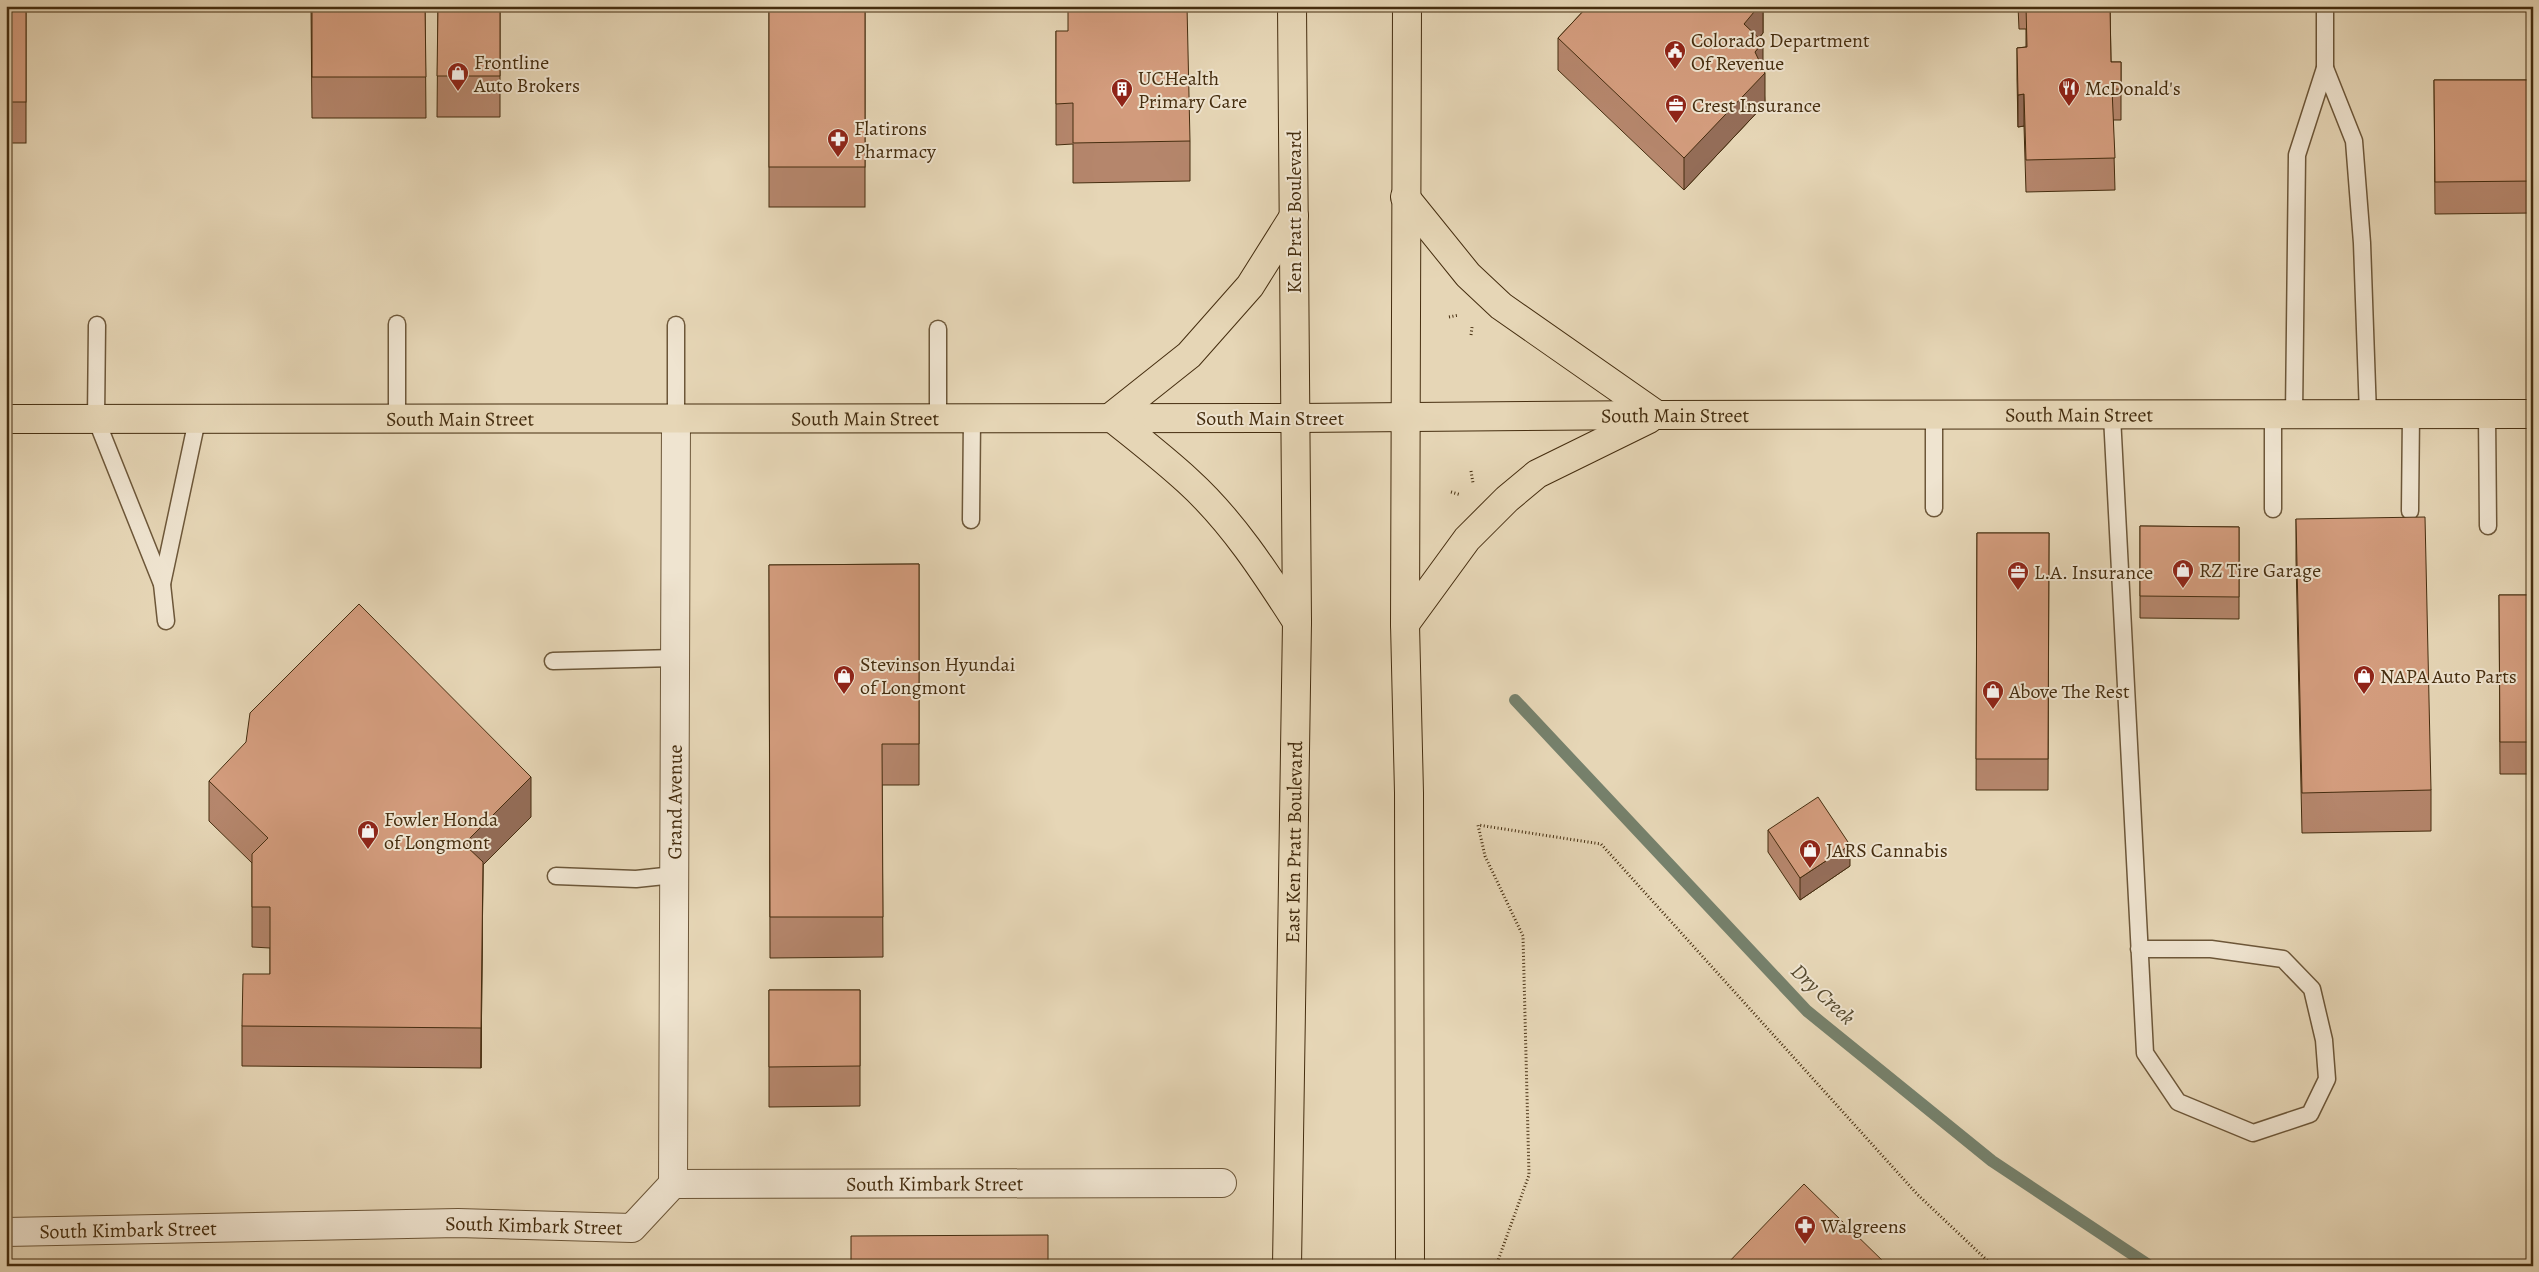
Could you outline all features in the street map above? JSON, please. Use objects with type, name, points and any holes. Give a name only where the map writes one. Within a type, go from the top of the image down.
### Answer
[{"type":"main road","name":"Ken Pratt Boulevard","points":[[1292,6],[1297,418]]},
{"type":"main road","points":[[1407,6],[1405,624],[1409,793],[1410,1266]]},
{"type":"main road","points":[[1405,196],[1468,275],[1501,306],[1657,415],[1537,474],[1507,499],[1467,539],[1405,624]]},
{"type":"main road","points":[[1294,216],[1250,286],[1189,355],[1111,417],[1189,482],[1201,495],[1255,556],[1298,622]]},
{"type":"main road","name":"South Main Street","points":[[6,419],[676,420],[1111,417],[1405,418],[1657,415],[2112,416],[2533,414]]},
{"type":"main road","name":"East Ken Pratt Boulevard","points":[[1287,1266],[1298,622],[1297,418]]},
{"type":"street","name":"Grand Avenue","points":[[673,1184],[676,420]]},
{"type":"street","name":"South Kimbark Street","points":[[6,1232],[458,1224],[632,1228],[673,1184],[1222,1183]]},
{"type":"lane","points":[[2272,509],[2283,415],[2297,155],[2324,68],[2324,6]]},
{"type":"lane","points":[[2324,68],[2354,141],[2362,243],[2368,415]]},
{"type":"lane","points":[[397,324],[397,419]]},
{"type":"lane","points":[[97,325],[96,419],[162,584],[166,621]]},
{"type":"lane","points":[[676,325],[676,420]]},
{"type":"lane","points":[[938,329],[938,419]]},
{"type":"lane","points":[[2410,510],[2411,414]]},
{"type":"lane","points":[[2487,414],[2488,526]]},
{"type":"lane","points":[[1934,416],[1934,508]]},
{"type":"lane","points":[[2112,416],[2139,949],[2145,1053],[2178,1102],[2253,1133],[2310,1114],[2327,1079],[2324,1040],[2312,989],[2283,959],[2211,949],[2139,949]]},
{"type":"lane","points":[[971,520],[972,419]]},
{"type":"lane","points":[[162,584],[197,420]]},
{"type":"lane","points":[[553,661],[675,658]]},
{"type":"lane","points":[[556,876],[636,879],[674,875]]},
{"type":"path","points":[[1496,1266],[1529,1175],[1523,936],[1484,856],[1478,825],[1601,844],[1917,1194],[1993,1266]]},
{"type":"building","points":[[6,6],[26,6],[26,102],[6,102]]},
{"type":"building","points":[[312,6],[425,6],[426,77],[312,77]]},
{"type":"building","points":[[438,6],[500,6],[500,76],[437,76]]},
{"type":"building","points":[[769,6],[865,6],[865,167],[769,167]]},
{"type":"building","name":"UCHealth Primary Care","points":[[1068,6],[1187,6],[1190,141],[1073,143],[1073,103],[1056,104],[1056,31],[1068,31]]},
{"type":"building","points":[[1588,6],[1759,6],[1744,24],[1763,42],[1755,52],[1765,73],[1684,158],[1558,38]]},
{"type":"building","name":"McDonald's","points":[[2026,6],[2110,6],[2111,62],[2121,62],[2121,89],[2112,89],[2115,158],[2026,160],[2024,94],[2018,95],[2017,48],[2027,47]]},
{"type":"building","points":[[2434,80],[2533,80],[2533,181],[2435,182]]},
{"type":"building","name":"NAPA Auto Parts","points":[[2425,517],[2431,790],[2302,793],[2296,519]]},
{"type":"building","points":[[2140,526],[2239,527],[2239,597],[2140,596]]},
{"type":"building","points":[[1977,533],[2049,533],[2048,759],[1976,759]]},
{"type":"building","name":"Stevinson Hyundai of Longmont","points":[[919,564],[919,744],[882,744],[883,917],[770,917],[769,565]]},
{"type":"building","points":[[2499,595],[2533,595],[2533,742],[2500,742]]},
{"type":"building","name":"Fowler Honda of Longmont","points":[[359,604],[531,777],[464,844],[483,862],[481,1028],[242,1026],[243,974],[270,974],[270,907],[252,907],[252,854],[268,838],[209,781],[246,742],[250,713]]},
{"type":"building","points":[[1818,797],[1850,845],[1800,878],[1768,830]]},
{"type":"building","points":[[769,990],[860,990],[860,1066],[769,1067]]},
{"type":"building","points":[[1804,1184],[1888,1266],[1725,1266]]},
{"type":"building","points":[[1048,1235],[1048,1266],[851,1266],[851,1236]]},
{"type":"waterway","name":"Dry Creek","points":[[1515,700],[1807,1011],[1992,1161],[2150,1266]]},
{"type":"place","name":"Colorado Department Of Revenue","points":[[1675,70]]},
{"type":"place","name":"Frontline Auto Brokers","points":[[458,92]]},
{"type":"place","name":"McDonald's","points":[[2069,107]]},
{"type":"place","name":"UCHealth Primary Care","points":[[1122,108]]},
{"type":"place","name":"Crest Insurance","points":[[1676,124]]},
{"type":"place","name":"Flatirons Pharmacy","points":[[838,158]]},
{"type":"place","name":"RZ Tire Garage","points":[[2183,589]]},
{"type":"place","name":"L.A. Insurance","points":[[2018,591]]},
{"type":"place","name":"Stevinson Hyundai of Longmont","points":[[844,695]]},
{"type":"place","name":"NAPA Auto Parts","points":[[2364,695]]},
{"type":"place","name":"Above The Rest","points":[[1993,710]]},
{"type":"place","name":"Fowler Honda of Longmont","points":[[368,850]]},
{"type":"place","name":"JARS Cannabis","points":[[1810,869]]},
{"type":"place","name":"Walgreens","points":[[1805,1245]]}]
